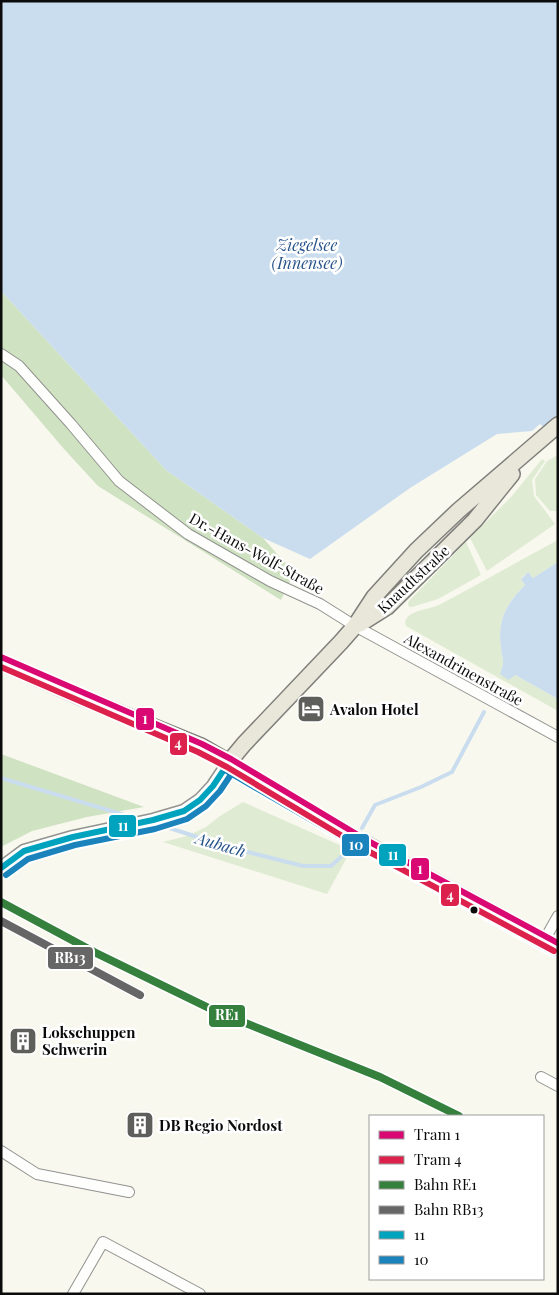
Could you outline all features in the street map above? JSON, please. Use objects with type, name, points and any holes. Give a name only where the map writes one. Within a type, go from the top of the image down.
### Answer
[{"type":"main road","name":"Knaudtstraße","points":[[230,762],[355,626],[374,597],[416,551],[458,511],[553,429]]},
{"type":"main road","points":[[1,662],[201,746],[230,762]]},
{"type":"street","name":"Dr.-Hans-Wolf-Straße","points":[[1,354],[19,366],[119,481],[148,504],[188,534],[270,581],[320,604],[355,626]]},
{"type":"street","name":"Alexandrinenstraße","points":[[355,626],[558,737]]},
{"type":"street","points":[[1,868],[24,851],[73,837],[153,820],[184,811],[200,800],[213,786],[230,762],[356,836],[558,945]]},
{"type":"street","points":[[545,939],[558,916]]},
{"type":"street","points":[[541,1077],[558,1086]]},
{"type":"street","points":[[1,1151],[37,1174],[129,1192]]},
{"type":"street","points":[[73,1294],[103,1242],[200,1294]]},
{"type":"green space","points":[[1,291],[166,470],[263,538],[294,573],[281,600],[98,486],[64,449],[1,375]]},
{"type":"green space","points":[[558,455],[558,511],[550,511],[536,495],[535,479],[547,461]]},
{"type":"green space","points":[[542,459],[545,461],[532,480],[534,496],[555,524],[487,571],[470,538],[512,496]]},
{"type":"green space","points":[[558,540],[558,562],[533,578],[528,572],[521,578],[525,585],[504,613],[500,629],[503,666],[500,674],[515,675],[558,699],[558,711],[406,626],[408,617],[412,614],[441,604]]},
{"type":"green space","points":[[466,542],[481,575],[438,599],[409,607],[409,601]]},
{"type":"green space","points":[[1,754],[144,807],[87,817],[32,831],[1,847]]},
{"type":"green space","points":[[243,802],[351,850],[327,894],[163,842],[187,836],[206,827]]},
{"type":"water","name":"Ziegelsee (Innensee)","points":[[1,1],[558,1],[558,440],[540,424],[532,431],[497,434],[410,488],[310,559],[263,538],[166,470],[1,291]]},
{"type":"water","points":[[558,562],[558,699],[515,675],[509,680],[500,674],[503,661],[500,629],[504,613],[525,585],[521,579],[528,572],[533,578]]},
{"type":"waterway","name":"Aubach","points":[[362,828],[375,805],[421,787],[452,772],[484,712]]},
{"type":"waterway","name":"Aubach","points":[[1,778],[138,819]]},
{"type":"waterway","name":"Aubach","points":[[154,823],[228,847],[303,866],[331,866],[351,848]]},
{"type":"tram line","name":"1","points":[[1,657],[202,744],[231,759],[368,841],[558,943]]},
{"type":"tram line","name":"4","points":[[1,667],[198,752],[227,767],[364,849],[554,951]]},
{"type":"rail line","name":"RE1","points":[[1,902],[96,953],[213,1010],[380,1077],[457,1115]]},
{"type":"rail line","name":"RB13","points":[[1,921],[140,995]]},
{"type":"transit line","name":"11","points":[[229,762],[350,832],[558,945]]},
{"type":"transit line","name":"11","points":[[1,868],[24,851],[73,837],[153,820],[184,811],[200,800],[213,786],[229,762]]},
{"type":"transit line","name":"10","points":[[6,875],[28,859],[75,845],[155,829],[187,819],[206,806],[220,791],[236,767]]},
{"type":"transit line","name":"10","points":[[225,770],[346,840],[554,953]]},
{"type":"place","name":"Avalon Hotel","points":[[311,709]]},
{"type":"place","name":"Lokschuppen Schwerin","points":[[23,1041]]},
{"type":"place","name":"DB Regio Nordost","points":[[140,1125]]}]
